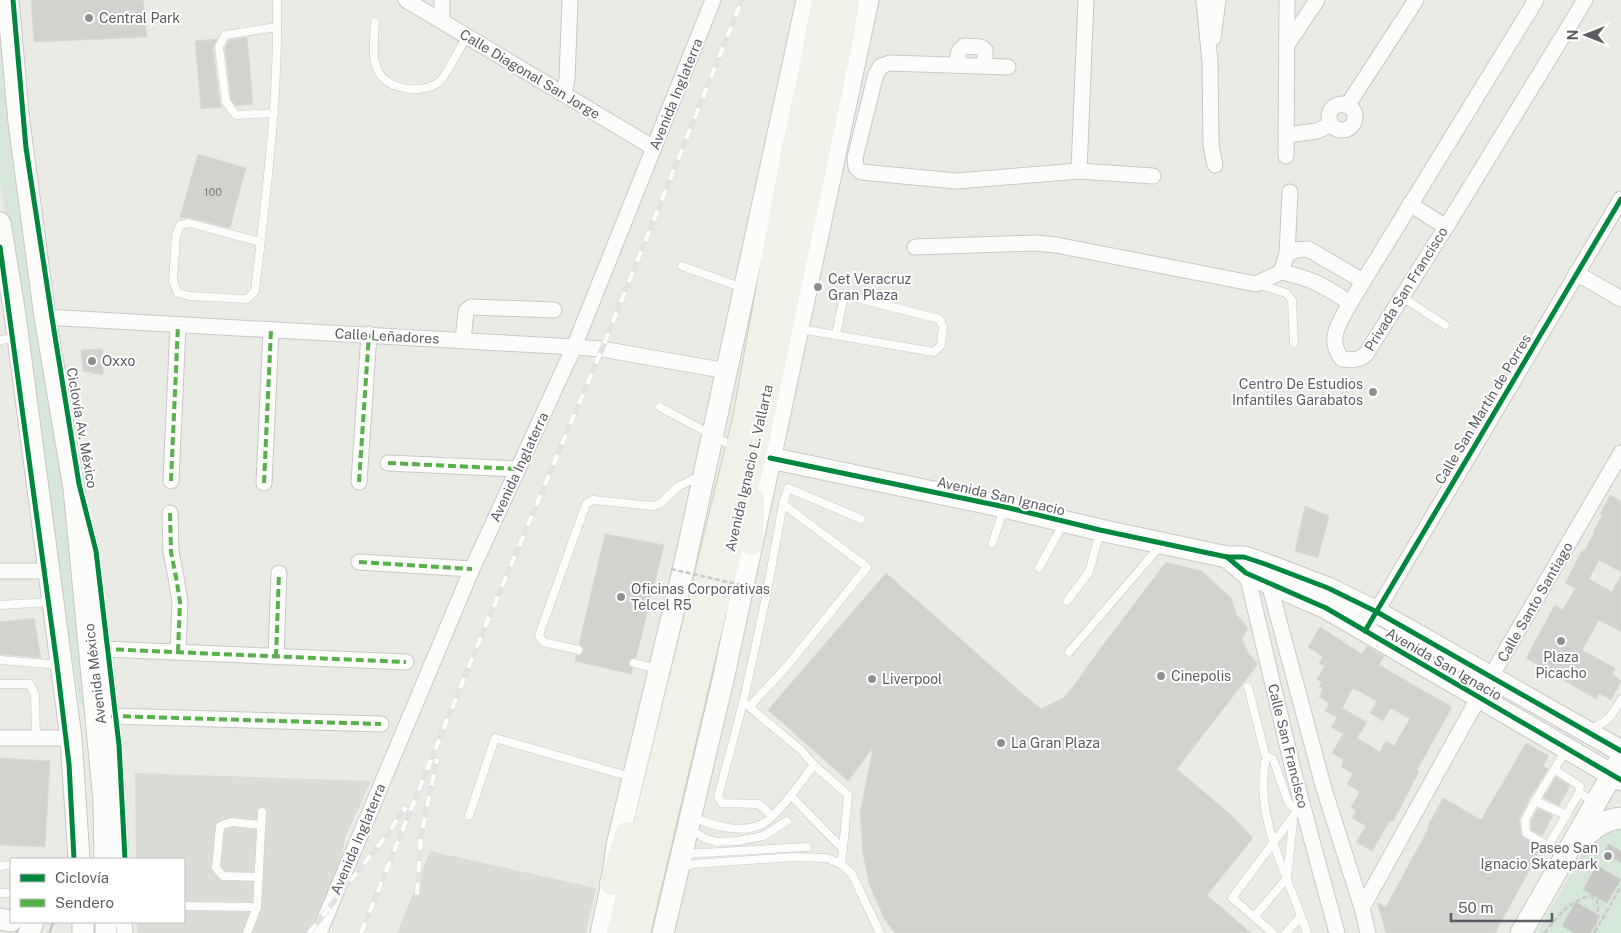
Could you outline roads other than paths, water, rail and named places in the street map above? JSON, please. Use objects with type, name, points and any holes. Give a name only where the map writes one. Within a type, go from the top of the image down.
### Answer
[{"type":"main road","name":"Avenida México","points":[[8,0],[19,122],[45,317],[74,488],[102,781],[105,858]]},
{"type":"main road","name":"Avenida Ignacio L. Vallarta","points":[[740,449],[727,370],[807,0]]},
{"type":"main road","name":"Avenida Ignacio L. Vallarta","points":[[638,933],[714,612],[745,419],[793,152],[824,0]]},
{"type":"main road","name":"Avenida Ignacio L. Vallarta","points":[[619,933],[817,150],[842,36],[847,0]]},
{"type":"main road","name":"Avenida Ignacio L. Vallarta","points":[[601,933],[612,883],[617,845],[704,474],[740,449],[798,329],[868,0]]},
{"type":"main road","points":[[0,228],[9,339],[50,571],[62,665],[71,738],[79,858]]},
{"type":"main road","name":"Avenida San Ignacio","points":[[740,449],[1162,543],[1239,562],[1267,573],[1328,588],[1377,612],[1621,751]]},
{"type":"main road","points":[[740,449],[752,543]]},
{"type":"main road","points":[[687,593],[740,449]]},
{"type":"main road","name":"Avenida Ignacio L. Vallarta","points":[[663,933],[681,861],[752,543]]},
{"type":"main road","name":"Avenida San Ignacio","points":[[1267,573],[1567,748],[1618,771]]},
{"type":"main road","points":[[612,883],[633,816],[665,698]]},
{"type":"main road","points":[[71,738],[84,778],[91,820],[92,858]]},
{"type":"main road","points":[[1520,933],[1558,849],[1588,798],[1618,771]]},
{"type":"main road","points":[[1558,849],[1612,819],[1621,818]]},
{"type":"street","points":[[442,0],[442,21]]},
{"type":"street","points":[[564,94],[567,79],[570,0]]},
{"type":"street","name":"Avenida Inglaterra","points":[[319,933],[472,569],[574,346],[713,0]]},
{"type":"street","points":[[1079,170],[1086,0]]},
{"type":"street","points":[[1204,0],[1210,62],[1211,146],[1216,165]]},
{"type":"street","points":[[1210,62],[1218,0]]},
{"type":"street","points":[[1286,156],[1287,0]]},
{"type":"street","points":[[1287,45],[1317,0]]},
{"type":"street","points":[[1347,106],[1416,0]]},
{"type":"street","name":"Privada San Francisco","points":[[1536,0],[1350,303],[1336,331],[1334,342],[1336,352],[1342,358],[1359,359],[1366,354],[1446,227],[1584,0]]},
{"type":"street","name":"Calle Diagonal San Jorge","points":[[409,1],[654,148]]},
{"type":"street","points":[[1008,67],[890,63],[881,66],[876,74],[855,158],[856,166],[861,172],[956,181],[1079,170],[1153,176]]},
{"type":"street","points":[[1336,105],[1347,106],[1352,109],[1354,121],[1346,130],[1335,129],[1330,124],[1329,119],[1332,109],[1336,105]]},
{"type":"street","points":[[1286,135],[1317,131],[1330,124]]},
{"type":"street","points":[[1281,272],[1287,254],[1290,192]]},
{"type":"street","name":"Calle San Martín de Porres","points":[[1365,631],[1621,199]]},
{"type":"street","points":[[1410,204],[1446,227]]},
{"type":"street","points":[[915,247],[1035,243],[1056,245],[1256,284],[1281,272],[1300,276],[1326,286],[1350,303]]},
{"type":"street","points":[[1287,254],[1296,250],[1308,249],[1362,281]]},
{"type":"street","points":[[1576,273],[1621,298]]},
{"type":"street","points":[[463,340],[466,311],[471,307],[554,310]]},
{"type":"street","name":"Calle Leñadores","points":[[45,317],[574,346],[727,370]]},
{"type":"street","points":[[171,481],[178,325]]},
{"type":"street","points":[[264,483],[271,330]]},
{"type":"street","points":[[359,482],[368,334]]},
{"type":"street","name":"Calle Santo Santiago","points":[[1362,908],[1479,697],[1621,453]]},
{"type":"street","points":[[388,463],[518,469]]},
{"type":"street","name":"Avenida México","points":[[74,488],[91,548],[114,740],[121,858]]},
{"type":"street","points":[[170,513],[171,552],[180,602],[178,652]]},
{"type":"street","points":[[359,562],[472,569]]},
{"type":"street","name":"Calle San Francisco","points":[[1239,562],[1301,807],[1337,933]]},
{"type":"street","points":[[0,572],[50,571]]},
{"type":"street","name":"Calle San Francisco","points":[[1267,573],[1324,789],[1362,908],[1368,933]]},
{"type":"street","points":[[276,656],[279,574]]},
{"type":"street","points":[[103,649],[406,662]]},
{"type":"street","points":[[111,716],[381,724]]},
{"type":"street","points":[[0,738],[71,738]]},
{"type":"street","points":[[1301,807],[1316,800],[1321,796],[1324,789]]},
{"type":"lane","points":[[260,242],[189,223],[180,225],[176,235],[173,281],[178,293],[189,296],[246,299],[255,291],[274,113],[276,0]]},
{"type":"lane","points":[[376,22],[373,56],[380,76],[391,86],[412,89],[424,88],[440,82],[467,36]]},
{"type":"lane","points":[[274,113],[236,115],[226,102],[219,47],[224,35],[277,27]]},
{"type":"lane","points":[[682,266],[744,289]]},
{"type":"lane","points":[[1256,284],[1286,293],[1292,300],[1294,343]]},
{"type":"lane","points":[[798,329],[934,352],[941,345],[943,326],[939,319],[849,296],[843,300],[836,335]]},
{"type":"lane","points":[[1402,297],[1445,325]]},
{"type":"lane","points":[[660,407],[740,449]]},
{"type":"lane","points":[[578,650],[542,642],[539,635],[586,504],[593,500],[653,506],[660,503],[679,486],[704,474]]},
{"type":"lane","points":[[772,816],[759,804],[722,803],[718,798],[747,705],[788,488],[861,519]]},
{"type":"lane","points":[[747,705],[788,664],[867,567],[784,504]]},
{"type":"lane","points":[[992,544],[1005,507]]},
{"type":"lane","points":[[1039,568],[1065,521]]},
{"type":"lane","points":[[1067,601],[1089,572],[1100,530]]},
{"type":"lane","points":[[1069,652],[1162,543]]},
{"type":"lane","points":[[0,605],[53,602]]},
{"type":"lane","points":[[0,660],[62,665]]},
{"type":"lane","points":[[634,663],[659,669]]},
{"type":"lane","points":[[0,684],[30,684],[35,695],[36,738]]},
{"type":"lane","points":[[1248,687],[1266,758],[1263,772],[1264,804],[1274,844],[1306,933]]},
{"type":"lane","points":[[1587,731],[1606,722],[1621,700]]},
{"type":"lane","points":[[747,705],[801,750],[814,765],[848,795],[841,864]]},
{"type":"lane","points":[[469,816],[495,738],[633,778]]},
{"type":"lane","points":[[1555,770],[1580,786],[1588,798],[1566,815],[1558,849],[1526,833],[1525,820],[1567,748]]},
{"type":"lane","points":[[1266,758],[1272,759],[1290,805],[1301,807],[1232,898],[1273,933]]},
{"type":"lane","points":[[690,821],[748,828],[764,823],[791,796],[814,765]]},
{"type":"lane","points":[[791,796],[843,849]]},
{"type":"lane","points":[[1535,801],[1566,815]]},
{"type":"lane","points":[[247,933],[257,907],[262,812]]},
{"type":"lane","points":[[1254,917],[1287,878],[1293,820]]},
{"type":"lane","points":[[690,821],[704,838],[716,842],[738,841],[763,836],[787,821]]},
{"type":"lane","points":[[259,877],[222,876],[216,868],[220,826],[231,822],[261,825]]},
{"type":"lane","points":[[681,861],[703,854],[807,847]]},
{"type":"lane","points":[[681,861],[693,864],[793,857],[827,858],[841,864],[852,874],[880,933]]},
{"type":"lane","points":[[185,906],[257,907]]},
{"type":"lane","points":[[1286,933],[1301,916]]},
{"type":"tunnel","points":[[665,698],[684,609]]},
{"type":"tunnel","points":[[1574,933],[1621,851]]},
{"type":"tunnel","points":[[21,923],[51,933]]},
{"type":"railway","points":[[361,933],[475,651],[602,349],[742,0]]},
{"type":"railway","points":[[417,894],[421,835],[437,759]]},
{"type":"railway","points":[[309,933],[386,836],[406,807]]},
{"type":"place","name":"Central Park","points":[[89,18]]},
{"type":"place","name":"Cet Veracruz Gran Plaza","points":[[818,287]]},
{"type":"place","name":"Oxxo","points":[[92,361]]},
{"type":"place","name":"Centro De Estudios Infantiles Garabatos","points":[[1373,392]]},
{"type":"place","name":"Oficinas Corporativas Telcel R5","points":[[621,597]]},
{"type":"place","name":"Plaza Picacho","points":[[1561,641]]},
{"type":"place","name":"Cinepolis","points":[[1161,676]]},
{"type":"place","name":"Liverpool","points":[[872,679]]},
{"type":"place","name":"La Gran Plaza","points":[[1001,743]]},
{"type":"place","name":"Paseo San Ignacio Skatepark","points":[[1608,856]]}]
